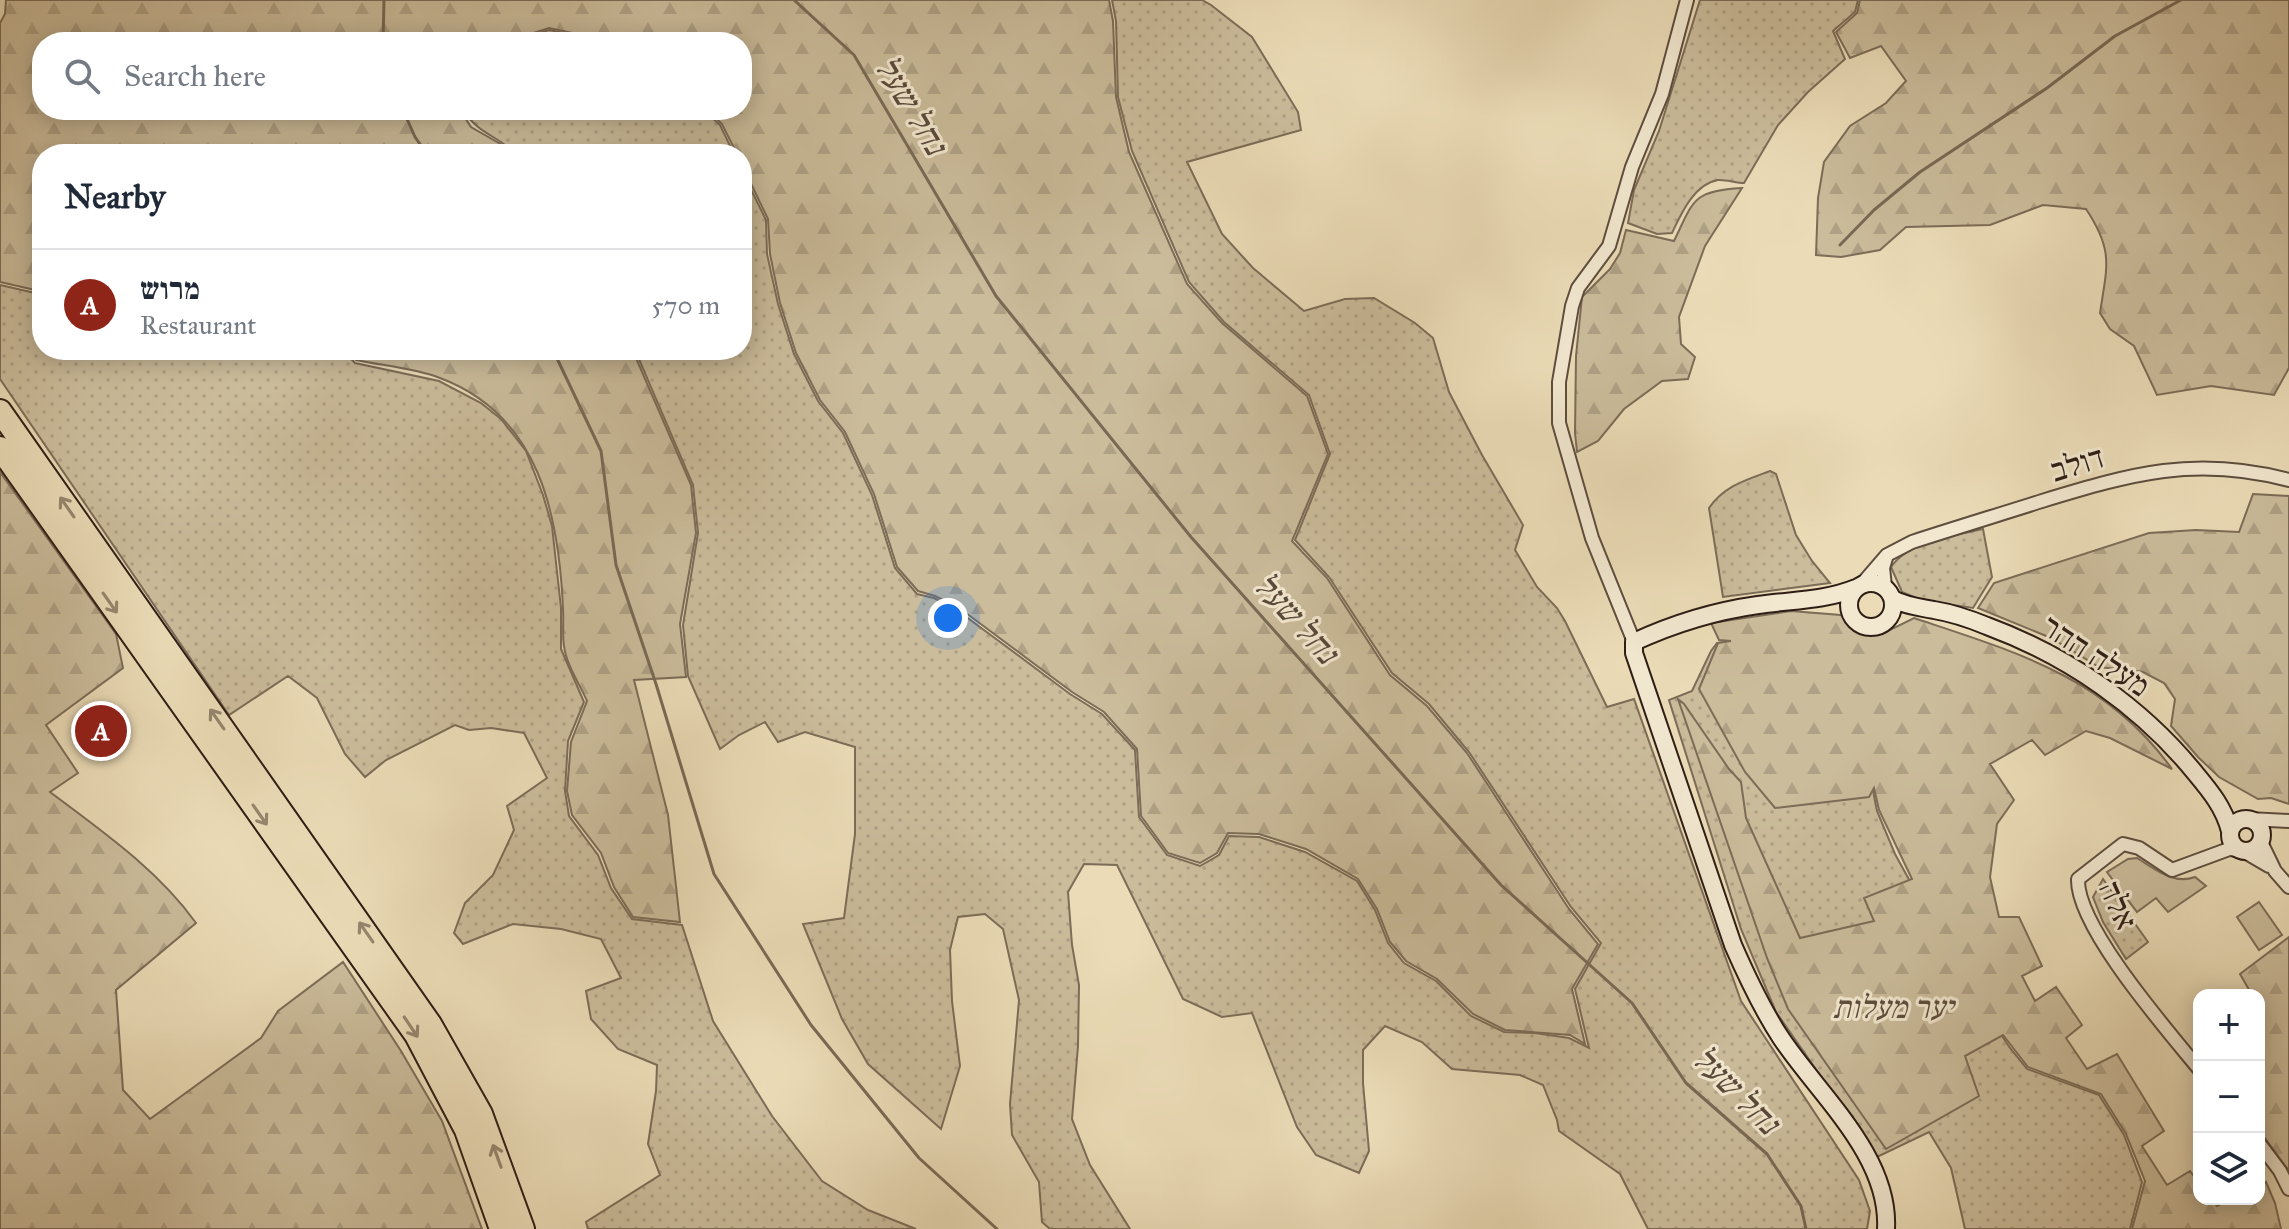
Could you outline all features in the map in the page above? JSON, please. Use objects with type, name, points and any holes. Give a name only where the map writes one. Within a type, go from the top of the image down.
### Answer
[{"type":"highway","points":[[0,411],[430,1024],[481,1114],[523,1229]]},
{"type":"highway","points":[[0,448],[416,1035],[466,1130],[501,1229]]},
{"type":"street","points":[[1687,0],[1662,94],[1632,167],[1609,246],[1578,288],[1572,306],[1557,413],[1592,538],[1634,642],[1634,653],[1733,945],[1751,986],[1781,1038],[1874,1167],[1887,1209],[1886,1229]]},
{"type":"street","name":"דולב","points":[[1859,586],[1887,555],[1912,542],[2119,477],[2173,468],[2233,468],[2289,480]]},
{"type":"street","points":[[1887,555],[1883,568],[1894,606],[1888,620]]},
{"type":"street","points":[[1634,642],[1723,611],[1820,599],[1877,583],[1889,592]]},
{"type":"street","points":[[1853,618],[1849,601],[1859,586]]},
{"type":"street","name":"מעלה ההר","points":[[1889,592],[1905,605],[1987,625],[2076,668],[2149,723],[2226,807],[2246,819]]},
{"type":"street","points":[[1820,599],[1843,609],[1865,626],[1875,627],[1923,608]]},
{"type":"street","name":"מעלה ההר","points":[[2212,793],[2225,813],[2236,842]]},
{"type":"street","points":[[2246,819],[2259,825],[2275,871]]},
{"type":"street","points":[[2236,842],[2238,821],[2289,821]]},
{"type":"street","points":[[2236,842],[2253,850],[2276,823],[2289,821]]},
{"type":"street","points":[[2236,842],[2275,871],[2289,887]]},
{"type":"street","name":"אלה","points":[[2193,1062],[2145,1002],[2102,938],[2081,899],[2078,879],[2123,844],[2139,848],[2172,870],[2236,842]]},
{"type":"street","points":[[2265,1151],[2289,1189]]},
{"type":"green space","points":[[6,0],[1109,0],[1113,21],[1116,97],[1129,152],[1187,284],[1222,323],[1307,396],[1328,454],[1292,541],[1327,578],[1390,675],[1427,706],[1467,753],[1569,909],[1598,944],[1572,989],[1585,1044],[1570,1035],[1505,1030],[1473,1014],[1437,979],[1406,961],[1390,942],[1377,909],[1358,879],[1306,849],[1259,834],[1228,833],[1217,853],[1200,863],[1168,853],[1141,816],[1137,749],[1104,712],[1072,692],[958,607],[918,591],[897,567],[874,494],[845,432],[820,400],[796,353],[780,303],[770,254],[768,219],[752,186],[752,144],[732,144],[718,120],[752,120],[752,32],[568,32],[549,28],[536,32],[32,32],[32,120],[466,120],[471,127],[501,144],[32,144],[32,289],[0,282],[0,23],[5,14]]},
{"type":"green space","points":[[1112,0],[1202,0],[1252,37],[1298,112],[1301,130],[1187,162],[1222,234],[1253,268],[1304,311],[1345,299],[1374,298],[1433,338],[1449,392],[1523,525],[1515,550],[1537,587],[1565,621],[1607,707],[1634,699],[1741,1001],[1859,1180],[1870,1211],[1867,1229],[1648,1229],[1620,1174],[1559,1131],[1543,1085],[1520,1075],[1452,1069],[1422,1042],[1385,1026],[1363,1050],[1369,1151],[1359,1173],[1316,1155],[1297,1127],[1252,1013],[1222,1017],[1183,999],[1117,865],[1084,864],[1068,892],[1079,985],[1072,1119],[1090,1165],[1130,1229],[1050,1229],[1042,1222],[1039,1182],[1012,1135],[1010,1104],[1019,1000],[1003,929],[985,914],[958,917],[950,950],[960,1066],[941,1129],[868,1064],[842,1019],[803,924],[844,918],[855,834],[855,747],[805,732],[778,742],[765,722],[720,749],[688,676],[683,625],[698,533],[693,485],[639,360],[752,360],[752,191],[766,220],[767,254],[778,304],[794,354],[818,401],[843,433],[872,495],[895,568],[917,594],[934,598],[957,610],[1102,714],[1135,750],[1139,817],[1167,855],[1200,866],[1219,855],[1229,836],[1259,837],[1305,852],[1357,881],[1375,910],[1388,943],[1404,963],[1436,981],[1471,1016],[1504,1032],[1569,1038],[1589,1048],[1575,989],[1601,943],[1571,907],[1469,752],[1429,704],[1392,673],[1329,577],[1295,540],[1330,454],[1309,395],[1224,322],[1189,282],[1132,151],[1118,97],[1116,21]]},
{"type":"green space","points":[[1700,0],[1858,0],[1855,12],[1833,31],[1845,59],[1808,92],[1778,125],[1744,183],[1721,180],[1702,187],[1689,201],[1672,233],[1657,234],[1628,223],[1634,190],[1659,131]]},
{"type":"green space","points":[[1860,0],[2289,0],[2289,368],[2274,395],[2211,386],[2157,395],[2134,346],[2110,329],[2100,313],[2105,283],[2105,248],[2086,209],[2043,205],[1990,225],[1906,227],[1880,250],[1841,257],[1816,255],[1818,198],[1824,162],[1850,126],[1886,103],[1906,81],[1881,46],[1850,58],[1836,32],[1857,13]]},
{"type":"green space","points":[[471,120],[715,120],[729,144],[504,144]]},
{"type":"green space","points":[[1742,188],[1705,246],[1679,317],[1681,344],[1695,357],[1688,379],[1662,381],[1624,409],[1598,441],[1577,452],[1576,356],[1582,297],[1610,269],[1620,253],[1626,230],[1674,241],[1697,200],[1713,192]]},
{"type":"green space","points":[[0,285],[32,292],[32,360],[352,360],[439,381],[481,403],[501,419],[526,451],[543,495],[552,526],[561,608],[561,649],[584,702],[568,741],[565,791],[569,816],[598,855],[611,888],[632,919],[682,925],[713,1021],[772,1116],[822,1181],[868,1210],[916,1229],[588,1229],[586,1222],[660,1175],[648,1144],[657,1065],[618,1049],[591,1019],[586,991],[621,978],[601,939],[561,929],[513,924],[463,944],[454,933],[465,903],[493,875],[514,830],[507,806],[547,778],[524,733],[491,728],[469,730],[455,725],[386,760],[365,777],[345,754],[317,698],[288,676],[229,715],[0,379]]},
{"type":"green space","points":[[356,360],[636,360],[691,485],[696,533],[680,624],[686,677],[634,680],[668,815],[680,922],[633,917],[614,887],[601,853],[572,815],[567,791],[571,742],[587,701],[565,653],[556,538],[537,472],[521,442],[500,416],[474,395],[440,378]]},
{"type":"green space","points":[[1770,471],[1776,474],[1796,535],[1830,583],[1723,597],[1709,508],[1729,489]]},
{"type":"green space","points":[[0,472],[116,634],[123,668],[46,725],[78,773],[50,792],[147,869],[196,923],[116,990],[123,1090],[150,1119],[261,1038],[278,1011],[343,962],[442,1121],[482,1229],[0,1229]]},
{"type":"green space","points":[[2253,494],[2289,496],[2289,804],[2271,798],[2258,799],[2219,777],[2198,757],[2171,726],[2175,699],[2164,683],[2143,672],[2099,667],[2051,638],[1978,608],[1994,583],[2149,533],[2196,530],[2239,532]]},
{"type":"green space","points":[[1983,529],[1992,577],[1973,608],[1921,600],[1902,592],[1891,567],[1899,558],[1920,545]]},
{"type":"green space","name":"יער מעלות","points":[[1791,611],[1841,615],[1882,634],[1914,618],[2023,656],[2056,672],[2118,711],[2146,737],[2172,769],[2110,738],[2086,731],[2045,755],[2032,740],[1990,764],[2014,800],[1997,824],[1990,877],[1999,917],[2019,917],[2042,966],[2022,976],[2035,1001],[2056,987],[2082,1025],[2066,1038],[2087,1069],[2117,1054],[2164,1131],[2142,1146],[2167,1185],[2190,1171],[2193,1175],[2193,1205],[2265,1205],[2266,1182],[2281,1229],[2132,1229],[2145,1181],[2126,1134],[2101,1094],[2028,1067],[2003,1035],[1965,1056],[1979,1096],[1886,1149],[1788,1009],[1767,958],[1678,699],[1741,782],[1746,818],[1800,938],[1874,921],[1864,898],[1912,879],[1879,810],[1874,788],[1869,797],[1775,808],[1745,772],[1699,689],[1718,643],[1731,641],[1719,640],[1711,623]]},
{"type":"green space","name":"יער מעלות","points":[[1788,639],[1869,770],[1877,811],[1895,854],[1962,976],[2010,1048],[2027,1069],[2099,1095],[2124,1135],[2142,1182],[2130,1229],[1965,1229],[1951,1168],[1929,1132],[1877,1157],[1776,1012],[1741,929],[1669,700],[1692,691],[1717,643]]},
{"type":"green space","points":[[2137,858],[2164,875],[2179,879],[2195,877],[2206,886],[2168,912],[2156,898],[2137,912],[2107,872],[2128,859]]},
{"type":"green space","points":[[2103,879],[2148,942],[2126,959],[2103,922],[2093,897]]},
{"type":"green space","points":[[2259,902],[2282,935],[2259,950],[2237,917]]},
{"type":"green space","points":[[2289,937],[2289,1171],[2265,1138],[2265,989],[2249,989],[2240,974]]},
{"type":"waterway","points":[[383,32],[384,0]]},
{"type":"waterway","name":"נחל שעל","points":[[794,0],[854,55],[996,296],[1191,537],[1501,885],[1632,1003],[1686,1083],[1767,1154],[1801,1206],[1806,1229]]},
{"type":"waterway","points":[[1840,245],[1874,210],[1920,172],[2047,88],[2115,36],[2181,0]]},
{"type":"waterway","points":[[407,120],[420,144]]},
{"type":"waterway","points":[[558,360],[601,451],[616,565],[714,874],[811,1025],[919,1158],[997,1229]]},
{"type":"place","name":"מרוש","points":[[101,731]]}]
